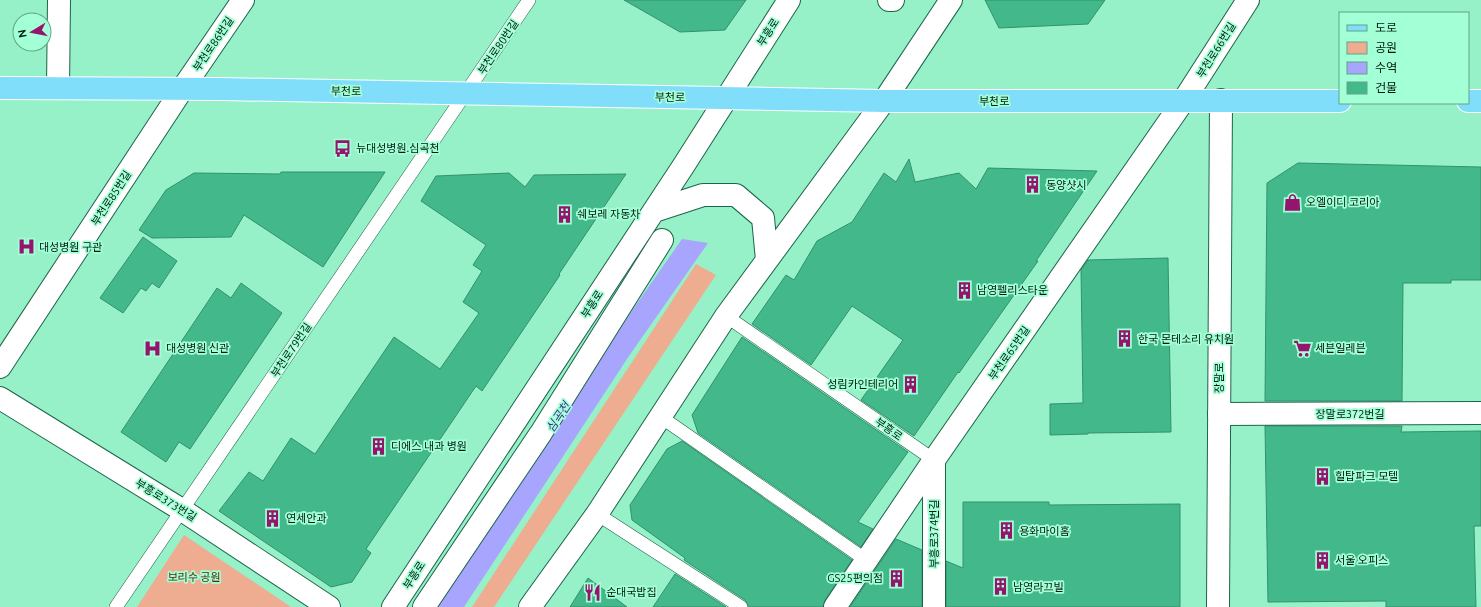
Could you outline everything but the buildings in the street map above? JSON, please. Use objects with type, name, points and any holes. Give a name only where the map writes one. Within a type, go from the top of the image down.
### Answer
[{"type":"main road","name":"부천로","points":[[0,88],[183,88],[884,101],[1339,101]]},
{"type":"main road","points":[[1469,101],[1481,101]]},
{"type":"street","points":[[58,0],[58,88]]},
{"type":"street","name":"부천로86번길","points":[[183,88],[242,0]]},
{"type":"street","name":"부흥로","points":[[393,607],[654,211],[789,0]]},
{"type":"street","points":[[530,607],[597,514],[726,316],[884,101],[951,0]]},
{"type":"street","name":"부천로66번길","points":[[1184,100],[1248,0]]},
{"type":"street","name":"부천로85번길","points":[[0,367],[183,88]]},
{"type":"street","name":"부천로65번길","points":[[835,607],[934,460],[1184,100]]},
{"type":"street","name":"장말로","points":[[1218,607],[1221,100]]},
{"type":"street","points":[[654,211],[702,195],[736,195],[763,218],[767,260]]},
{"type":"street","points":[[424,607],[541,433],[662,240]]},
{"type":"street","name":"부흥로373번길","points":[[0,398],[182,510],[329,607]]},
{"type":"street","name":"장말로372번길","points":[[1219,414],[1481,414]]},
{"type":"street","name":"부흥로374번길","points":[[934,460],[934,607]]},
{"type":"lane","name":"부천로80번길","points":[[466,93],[529,0]]},
{"type":"lane","name":"부천로79번길","points":[[116,607],[466,93]]},
{"type":"lane","name":"부흥로","points":[[726,316],[934,460]]},
{"type":"lane","points":[[661,417],[866,560]]},
{"type":"lane","points":[[597,514],[741,607]]},
{"type":"green space","points":[[696,264],[716,275],[494,607],[472,607]]},
{"type":"green space","name":"보리수 공원","points":[[184,535],[291,607],[137,607]]},
{"type":"water","points":[[682,239],[708,243],[629,356],[464,607],[427,607],[572,404],[629,315]]},
{"type":"place","name":"뉴대성병원.심곡천","points":[[343,148]]},
{"type":"place","name":"동양샷시","points":[[1033,185]]},
{"type":"place","name":"오엘이디 코리아","points":[[1293,202]]},
{"type":"place","name":"쉐보레 자동차","points":[[564,214]]},
{"type":"place","name":"대성병원 구관","points":[[26,247]]},
{"type":"place","name":"남영펠리스타운","points":[[964,290]]},
{"type":"place","name":"한국 몬테소리 유치원","points":[[1125,339]]},
{"type":"place","name":"대성병원 신관","points":[[153,348]]},
{"type":"place","name":"세븐일레븐","points":[[1302,348]]},
{"type":"place","name":"성림카인테리어","points":[[911,384]]},
{"type":"place","name":"디에스 내과 병원","points":[[378,446]]},
{"type":"place","name":"힐탑파크 모텔","points":[[1322,476]]},
{"type":"place","name":"연세안과","points":[[273,518]]},
{"type":"place","name":"용화마이홈","points":[[1006,531]]},
{"type":"place","name":"서울 오피스","points":[[1322,560]]},
{"type":"place","name":"GS25편의점","points":[[896,578]]},
{"type":"place","name":"남영라끄빌","points":[[1000,587]]},
{"type":"place","name":"순대국밥집","points":[[593,592]]},
{"type":"water label","name":"심곡천","points":[[558,417]]}]
